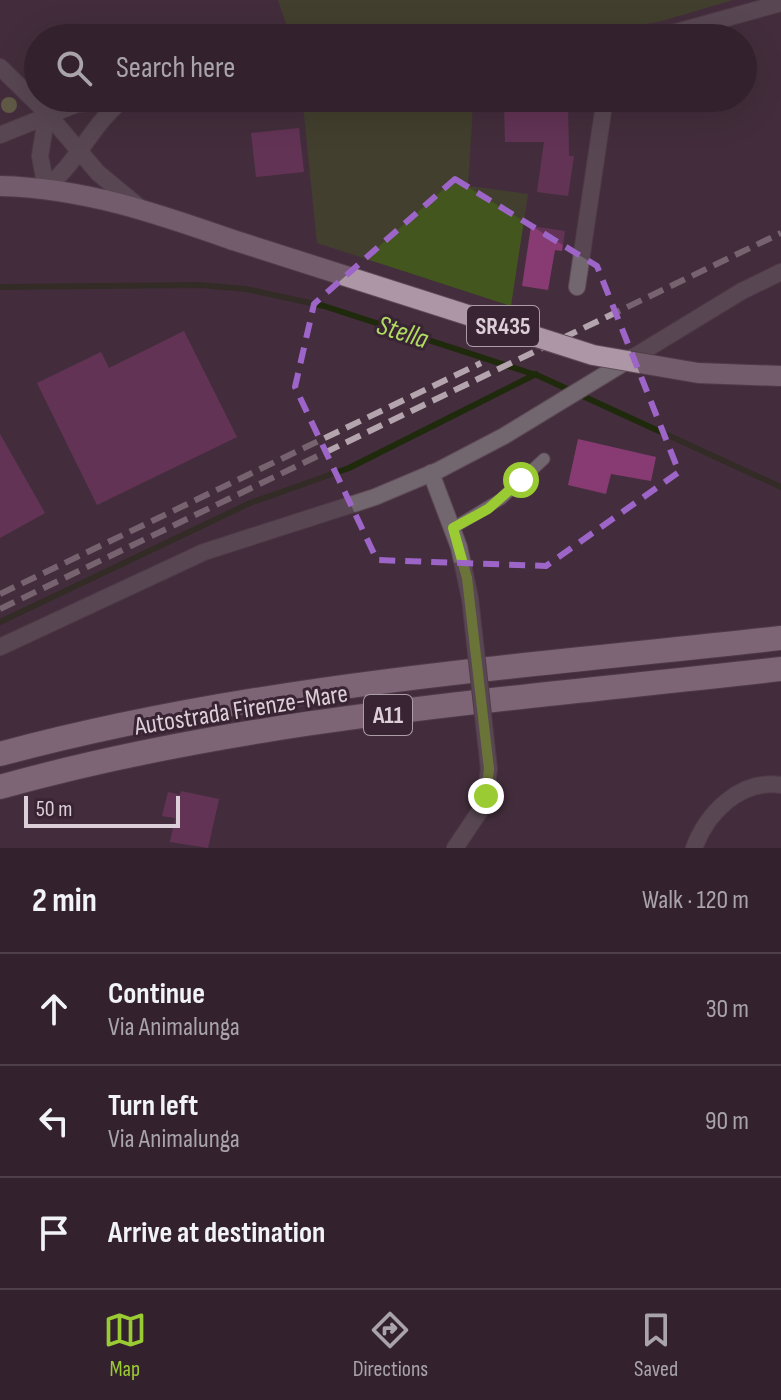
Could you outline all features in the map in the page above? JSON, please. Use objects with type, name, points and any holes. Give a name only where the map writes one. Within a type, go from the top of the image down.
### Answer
[{"type":"highway","name":"Autostrada Firenze-Mare","points":[[0,754],[126,723],[251,700],[781,638]]},
{"type":"highway","name":"Autostrada Firenze-Mare","points":[[0,787],[130,754],[251,731],[781,669]]},
{"type":"main road","name":"SR435","points":[[0,186],[46,188],[139,207],[593,355],[698,373],[781,376]]},
{"type":"street","points":[[705,24],[781,3]]},
{"type":"street","points":[[0,67],[24,90]]},
{"type":"street","points":[[0,135],[50,112]]},
{"type":"street","points":[[46,188],[81,151],[99,120],[109,112]]},
{"type":"street","points":[[577,287],[603,112]]},
{"type":"street","points":[[47,113],[98,173],[139,207]]},
{"type":"street","points":[[46,188],[40,156],[47,113]]},
{"type":"street","points":[[0,647],[204,552],[375,497],[431,473],[504,436],[742,291],[781,272]]},
{"type":"street","points":[[431,473],[465,565],[489,769],[484,805],[455,848]]},
{"type":"street","points":[[694,848],[711,814],[729,798],[758,787],[781,785]]},
{"type":"lane","points":[[453,528],[501,499],[544,459]]},
{"type":"highlighted area","points":[[455,179],[597,266],[679,472],[546,566],[377,560],[295,387],[314,304]]},
{"type":"green space","points":[[278,0],[733,0],[646,24],[286,24]]},
{"type":"green space","points":[[304,112],[473,112],[468,186],[528,194],[511,306],[317,243]]},
{"type":"building","points":[[504,112],[568,112],[569,156],[574,156],[568,196],[537,192],[544,142],[505,142]]},
{"type":"building","points":[[299,128],[304,172],[256,177],[251,133]]},
{"type":"building","points":[[531,226],[565,231],[562,251],[555,250],[548,290],[522,286]]},
{"type":"building","points":[[184,331],[237,437],[97,505],[37,383],[101,352],[109,368]]},
{"type":"building","points":[[0,434],[45,513],[0,538]]},
{"type":"building","points":[[578,439],[656,457],[651,481],[611,474],[606,494],[568,485]]},
{"type":"building","points":[[181,791],[219,799],[208,848],[170,842],[175,818],[162,816],[168,792],[180,795]]},
{"type":"waterway","name":"Stella","points":[[0,287],[200,285],[246,289],[324,306],[539,376],[781,487]]},
{"type":"waterway","points":[[0,622],[250,503],[349,468],[536,374]]},
{"type":"railway","points":[[0,609],[781,233]]},
{"type":"railway","points":[[0,594],[481,363]]},
{"type":"route","points":[[486,796],[489,769],[467,578],[453,528],[488,509],[521,480]]}]
